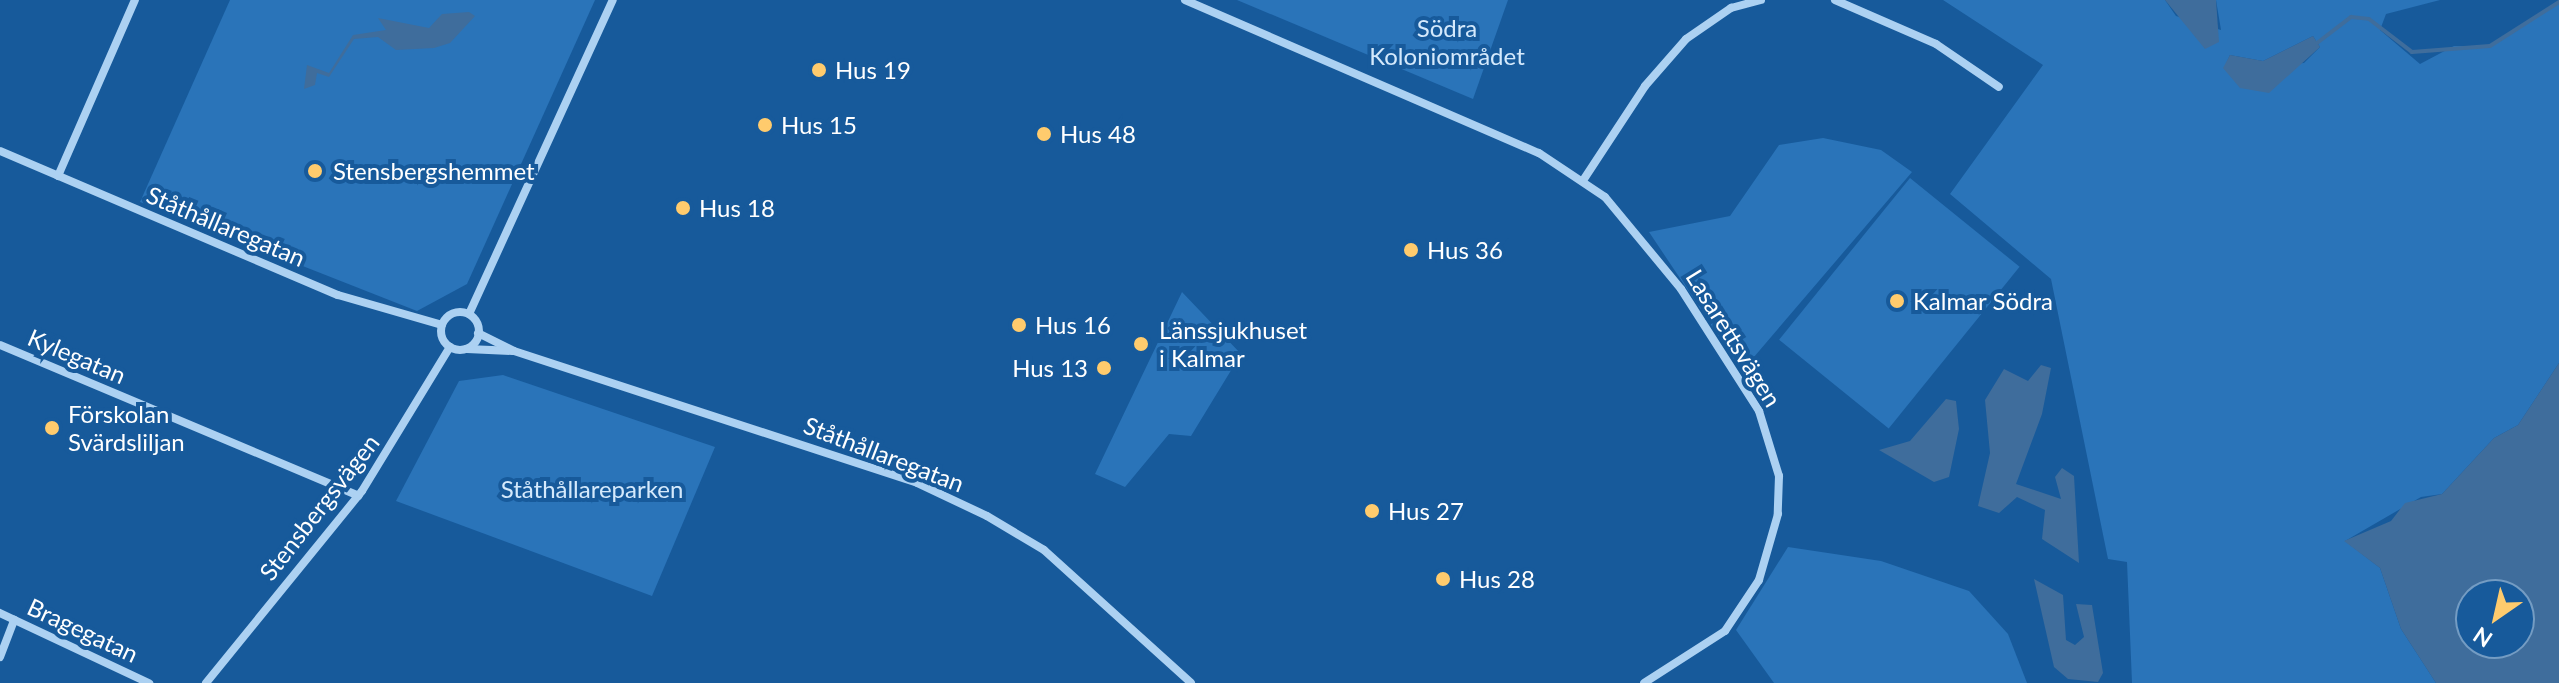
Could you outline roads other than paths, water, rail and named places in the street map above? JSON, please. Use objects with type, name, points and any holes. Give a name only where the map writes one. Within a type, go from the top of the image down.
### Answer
[{"type":"street","points":[[58,176],[135,0]]},
{"type":"street","points":[[465,348],[478,333],[469,314],[613,0]]},
{"type":"street","name":"Lasarettsvägen","points":[[1185,0],[1503,133],[1584,179],[1627,217],[1704,323],[1759,411],[1779,476],[1774,542],[1749,599],[1713,642],[1644,683]]},
{"type":"street","points":[[1584,179],[1645,86],[1686,39],[1731,8],[1761,0]]},
{"type":"street","points":[[1835,0],[1872,10],[1999,87]]},
{"type":"street","name":"Ståthållaregatan","points":[[0,151],[338,295],[442,325]]},
{"type":"street","points":[[450,347],[442,325],[453,313],[469,314]]},
{"type":"street","name":"Ståthållaregatan","points":[[478,333],[514,351],[816,446],[987,516],[1044,550],[1191,683]]},
{"type":"street","name":"Kylegatan","points":[[0,345],[359,496]]},
{"type":"street","name":"Ståthållaregatan","points":[[450,347],[514,351]]},
{"type":"street","name":"Stensbergsvägen","points":[[206,683],[359,496],[450,347]]},
{"type":"street","name":"Bragegatan","points":[[0,613],[149,683]]},
{"type":"street","points":[[0,657],[14,620]]},
{"type":"waterway","points":[[2317,43],[2351,17],[2369,19],[2412,52],[2490,46],[2559,2]]},
{"type":"place","name":"Hus 19","points":[[819,70]]},
{"type":"place","name":"Hus 15","points":[[765,125]]},
{"type":"place","name":"Hus 48","points":[[1044,134]]},
{"type":"place","name":"Stensbergshemmet","points":[[315,171]]},
{"type":"place","name":"Hus 18","points":[[683,208]]},
{"type":"place","name":"Hus 36","points":[[1411,250]]},
{"type":"place","name":"Kalmar Södra","points":[[1897,301]]},
{"type":"place","name":"Hus 16","points":[[1019,325]]},
{"type":"place","name":"Länssjukhuset i Kalmar","points":[[1141,344]]},
{"type":"place","name":"Hus 13","points":[[1104,368]]},
{"type":"place","name":"Förskolan Svärdsliljan","points":[[52,428]]},
{"type":"place","name":"Hus 27","points":[[1372,511]]},
{"type":"place","name":"Hus 28","points":[[1443,579]]},
{"type":"park label","name":"Södra Koloniområdet","points":[[1447,42]]},
{"type":"park label","name":"Ståthållareparken","points":[[592,489]]}]
